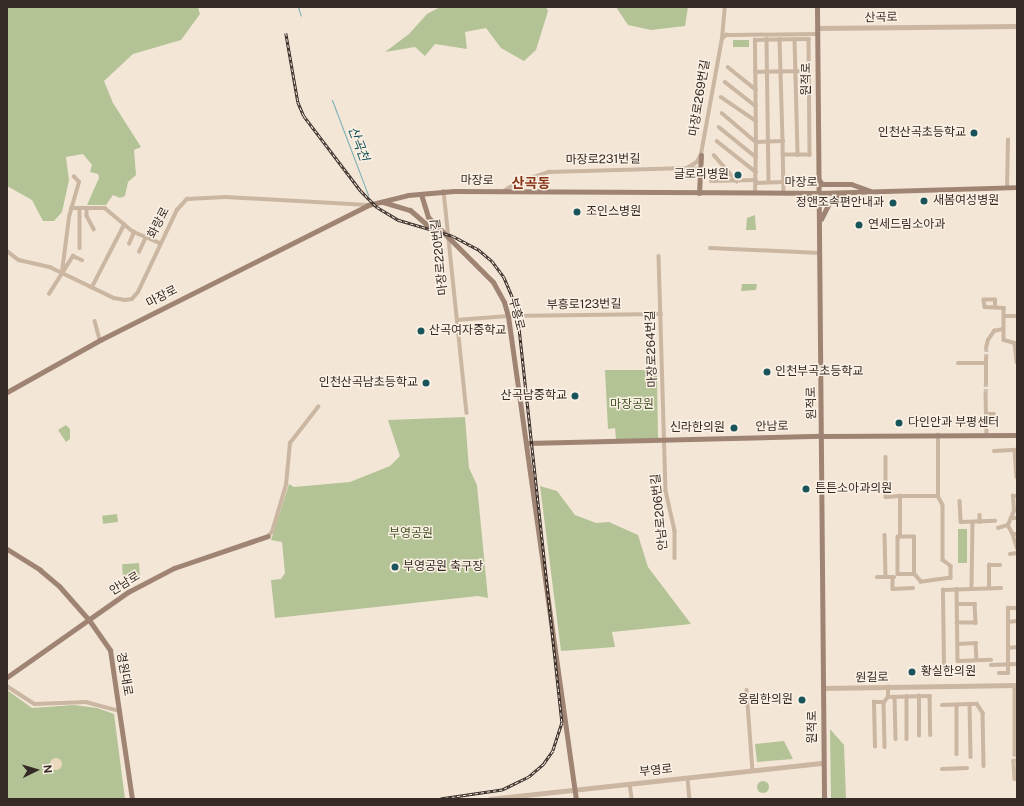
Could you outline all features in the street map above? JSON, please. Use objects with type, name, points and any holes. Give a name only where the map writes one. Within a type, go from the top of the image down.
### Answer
[{"type":"main road","name":"원적로","points":[[817,7],[822,436],[824,799]]},
{"type":"main road","points":[[699,193],[701,155]]},
{"type":"main road","points":[[819,179],[822,184],[851,184],[871,191]]},
{"type":"main road","name":"마장로","points":[[7,392],[100,340],[368,205],[380,202],[444,191],[819,194],[1017,187]]},
{"type":"main road","points":[[820,222],[829,203],[848,192]]},
{"type":"main road","name":"부흥로","points":[[421,194],[424,210],[439,230],[493,282],[504,302],[508,316],[523,436],[527,443],[576,790]]},
{"type":"main road","points":[[380,202],[410,210],[427,224],[439,230]]},
{"type":"main road","name":"안남로","points":[[527,443],[822,436],[1017,435]]},
{"type":"main road","name":"안남로","points":[[7,677],[128,592],[174,568],[268,536]]},
{"type":"main road","name":"경원대로","points":[[7,549],[49,577],[90,620],[107,643],[112,656],[132,799]]},
{"type":"main road","points":[[576,790],[576,799]]},
{"type":"street","points":[[722,39],[725,7]]},
{"type":"street","name":"산곡로","points":[[817,31],[1017,26]]},
{"type":"street","points":[[722,39],[726,35],[817,31]]},
{"type":"street","name":"마장로269번길","points":[[701,155],[719,45],[722,39]]},
{"type":"street","points":[[780,39],[784,193]]},
{"type":"street","points":[[795,39],[798,155]]},
{"type":"street","points":[[755,193],[755,40],[808,39],[810,155],[783,155]]},
{"type":"street","points":[[768,40],[769,182]]},
{"type":"street","points":[[728,67],[756,90]]},
{"type":"street","points":[[755,72],[809,71]]},
{"type":"street","points":[[725,82],[756,106]]},
{"type":"street","points":[[721,97],[756,121]]},
{"type":"street","points":[[722,113],[756,142],[783,141]]},
{"type":"street","points":[[719,127],[756,157]]},
{"type":"street","points":[[1007,188],[1008,140]]},
{"type":"street","points":[[717,141],[756,172]]},
{"type":"street","points":[[688,168],[697,162],[701,155]]},
{"type":"street","points":[[714,155],[737,181]]},
{"type":"street","name":"마장로231번길","points":[[503,192],[518,182],[549,172],[688,168],[700,169]]},
{"type":"street","points":[[62,272],[72,208],[79,182],[74,177]]},
{"type":"street","points":[[711,181],[784,182]]},
{"type":"street","name":"마장로220번길","points":[[444,191],[467,413]]},
{"type":"street","name":"화랑로","points":[[7,251],[20,260],[50,267],[62,272],[118,300],[132,299],[138,292],[160,243],[180,206],[192,198],[241,198],[368,205]]},
{"type":"street","points":[[72,208],[105,208],[134,232],[160,243]]},
{"type":"street","points":[[80,208],[80,248]]},
{"type":"street","points":[[87,208],[87,216],[94,230]]},
{"type":"street","points":[[92,287],[124,225]]},
{"type":"street","points":[[129,244],[134,232]]},
{"type":"street","points":[[139,252],[146,237]]},
{"type":"street","points":[[710,248],[820,253]]},
{"type":"street","points":[[49,294],[73,256],[82,260]]},
{"type":"street","name":"마장로264번길","points":[[659,256],[665,440]]},
{"type":"street","points":[[995,307],[1004,308],[1004,340],[1015,343],[1017,362]]},
{"type":"street","name":"부흥로123번길","points":[[508,316],[661,314]]},
{"type":"street","points":[[457,320],[508,316]]},
{"type":"street","points":[[1004,316],[1017,316]]},
{"type":"street","points":[[95,321],[100,340]]},
{"type":"street","points":[[986,348],[988,340],[994,331],[1003,328]]},
{"type":"street","points":[[986,358],[986,384]]},
{"type":"street","points":[[958,363],[986,363]]},
{"type":"street","points":[[986,394],[987,435]]},
{"type":"street","points":[[268,536],[272,532],[286,484],[290,443],[318,407]]},
{"type":"street","points":[[986,414],[994,414]]},
{"type":"street","points":[[900,537],[914,537],[914,574],[921,582],[951,578],[951,566],[944,560],[943,505],[938,496],[938,435]]},
{"type":"street","name":"안남로206번길","points":[[665,440],[666,491],[675,531],[675,558]]},
{"type":"street","points":[[994,451],[1016,450],[1017,477]]},
{"type":"street","points":[[886,458],[886,497],[938,496]]},
{"type":"street","points":[[898,574],[900,496]]},
{"type":"street","points":[[1008,525],[1015,511],[1013,496],[1017,496]]},
{"type":"street","points":[[960,501],[961,522],[995,521]]},
{"type":"street","points":[[980,515],[980,522]]},
{"type":"street","points":[[1011,518],[1017,518]]},
{"type":"street","points":[[972,588],[973,522]]},
{"type":"street","points":[[998,528],[1008,525]]},
{"type":"street","points":[[1008,525],[1015,534],[1017,547]]},
{"type":"street","points":[[885,534],[886,577]]},
{"type":"street","points":[[1010,554],[1017,554]]},
{"type":"street","points":[[989,588],[989,565],[1000,565]]},
{"type":"street","points":[[877,577],[893,577],[898,574],[914,574]]},
{"type":"street","points":[[893,577],[893,589],[913,588]]},
{"type":"street","points":[[944,666],[942,590],[1001,588]]},
{"type":"street","points":[[957,589],[958,661],[991,660]]},
{"type":"street","points":[[957,604],[975,604],[976,623],[957,623]]},
{"type":"street","points":[[999,673],[1008,673],[1008,608],[1017,608]]},
{"type":"street","points":[[1008,622],[1017,621]]},
{"type":"street","points":[[958,644],[976,643],[977,660]]},
{"type":"street","points":[[1008,648],[1017,647]]},
{"type":"street","points":[[991,664],[1017,664]]},
{"type":"street","points":[[1015,755],[1016,685]]},
{"type":"street","name":"원길로","points":[[823,688],[1016,685]]},
{"type":"street","points":[[7,686],[35,704],[86,702],[120,712]]},
{"type":"street","points":[[885,748],[884,702],[888,697],[888,687]]},
{"type":"street","points":[[747,690],[753,771]]},
{"type":"street","points":[[895,696],[896,739]]},
{"type":"street","points":[[907,696],[907,739]]},
{"type":"street","points":[[919,696],[919,736]]},
{"type":"street","points":[[888,697],[930,696],[931,735]]},
{"type":"street","points":[[875,747],[874,702],[884,702]]},
{"type":"street","points":[[970,704],[971,757]]},
{"type":"street","points":[[942,705],[977,704],[983,713],[984,766]]},
{"type":"street","points":[[957,705],[957,754]]},
{"type":"street","points":[[1017,761],[1014,761],[1016,770],[1015,779],[1017,779]]},
{"type":"street","name":"부영로","points":[[490,799],[823,763]]},
{"type":"street","points":[[942,769],[966,768]]},
{"type":"street","points":[[688,778],[690,799]]},
{"type":"street","points":[[630,784],[632,799]]},
{"type":"green space","points":[[7,7],[198,7],[200,14],[181,40],[133,54],[104,81],[113,103],[141,147],[134,150],[136,175],[128,182],[125,196],[120,198],[113,195],[106,205],[87,205],[99,178],[98,174],[90,172],[92,165],[83,154],[66,157],[69,180],[62,212],[54,221],[43,221],[32,200],[7,186]]},
{"type":"green space","points":[[440,7],[546,7],[548,11],[536,50],[524,61],[501,48],[486,28],[465,32],[467,49],[435,44],[425,56],[415,47],[385,52],[409,34],[427,14]]},
{"type":"green space","points":[[616,7],[688,7],[685,26],[651,30],[628,25]]},
{"type":"green space","points":[[733,40],[749,40],[749,47],[733,47]]},
{"type":"green space","points":[[755,215],[756,230],[746,230],[747,218]]},
{"type":"green space","points":[[742,284],[757,284],[756,290],[741,291]]},
{"type":"green space","name":"마장공원","points":[[605,370],[653,370],[657,373],[658,438],[616,440],[615,428],[608,429]]},
{"type":"green space","name":"부영공원","points":[[465,417],[469,468],[477,485],[488,598],[478,596],[275,618],[271,580],[281,579],[285,573],[282,542],[271,540],[289,484],[294,487],[350,482],[390,466],[400,456],[388,420]]},
{"type":"green space","points":[[66,425],[70,429],[70,439],[66,442],[58,430]]},
{"type":"green space","points":[[540,486],[557,491],[575,515],[596,523],[609,522],[638,535],[648,567],[691,624],[612,632],[615,647],[561,651]]},
{"type":"green space","points":[[117,514],[118,522],[103,524],[102,516]]},
{"type":"green space","points":[[958,529],[967,529],[967,563],[958,563]]},
{"type":"green space","points":[[139,563],[140,576],[123,577],[122,564]]},
{"type":"green space","points":[[7,690],[32,708],[74,705],[97,708],[114,714],[125,799],[7,799]]},
{"type":"green space","points":[[830,729],[844,745],[846,799],[831,799]]},
{"type":"green space","points":[[784,741],[793,759],[757,762],[755,744]]},
{"type":"green space","points":[[761,781],[765,781],[769,787],[765,793],[761,793],[757,789],[757,785]]},
{"type":"shaded area","points":[[54,758],[58,758],[62,764],[58,770],[54,770],[50,766],[50,762]]},
{"type":"waterway","name":"산곡천","points":[[298,7],[301,16]]},
{"type":"waterway","name":"산곡천","points":[[332,100],[368,195]]},
{"type":"tunnel","points":[[986,348],[986,358]]},
{"type":"tunnel","points":[[986,384],[986,394]]},
{"type":"railway","points":[[286,33],[298,102],[304,116],[361,191],[377,207],[399,220],[453,236],[479,250],[492,261],[504,277],[517,307],[562,723],[553,751],[544,764],[529,777],[502,790],[441,799]]},
{"type":"place","name":"인천산곡초등학교","points":[[974,133]]},
{"type":"place","name":"글로리병원","points":[[738,175]]},
{"type":"place","name":"새봄여성병원","points":[[924,201]]},
{"type":"place","name":"정앤조속편안내과","points":[[893,203]]},
{"type":"place","name":"조인스병원","points":[[577,212]]},
{"type":"place","name":"연세드림소아과","points":[[859,225]]},
{"type":"place","name":"산곡여자중학교","points":[[421,331]]},
{"type":"place","name":"인천부곡초등학교","points":[[767,372]]},
{"type":"place","name":"인천산곡남초등학교","points":[[426,383]]},
{"type":"place","name":"산곡남중학교","points":[[575,396]]},
{"type":"place","name":"다인안과 부평센터","points":[[899,423]]},
{"type":"place","name":"신라한의원","points":[[734,428]]},
{"type":"place","name":"튼튼소아과의원","points":[[806,489]]},
{"type":"place","name":"부영공원 축구장","points":[[395,567]]},
{"type":"place","name":"황실한의원","points":[[912,672]]},
{"type":"place","name":"웅림한의원","points":[[802,700]]},
{"type":"district","name":"산곡동","points":[[531,183]]}]
